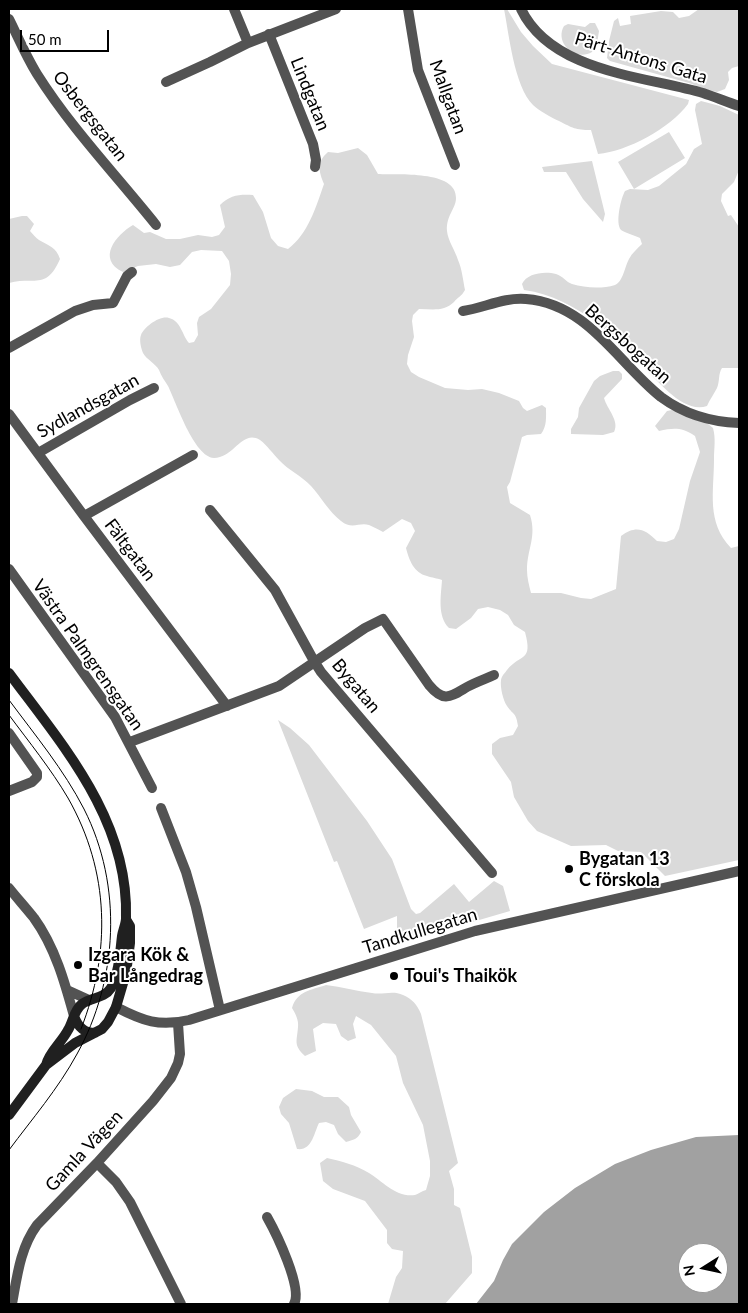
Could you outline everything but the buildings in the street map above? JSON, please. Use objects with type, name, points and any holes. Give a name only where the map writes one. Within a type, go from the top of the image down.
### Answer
[{"type":"street","points":[[234,9],[248,42]]},
{"type":"street","points":[[166,82],[248,42],[336,9]]},
{"type":"street","name":"Mallgatan","points":[[408,9],[418,70],[455,165]]},
{"type":"street","name":"Pärt-Antons Gata","points":[[521,9],[541,36],[568,55],[597,66],[703,93],[739,106]]},
{"type":"street","name":"Osbergsgatan","points":[[9,19],[41,80],[88,143],[156,225]]},
{"type":"street","name":"Lindgatan","points":[[269,34],[313,144],[315,167]]},
{"type":"street","points":[[9,348],[75,311],[93,305],[113,303],[127,276],[132,272]]},
{"type":"street","name":"Bergsbogatan","points":[[463,311],[498,302],[520,299],[537,301],[560,308],[580,319],[602,338],[650,387],[670,403],[690,414],[710,420],[739,423]]},
{"type":"street","name":"Sydlandsgatan","points":[[38,453],[154,388]]},
{"type":"street","name":"Fältgatan","points":[[9,414],[227,706]]},
{"type":"street","points":[[84,516],[193,455]]},
{"type":"street","name":"Bygatan","points":[[210,510],[272,586],[314,661],[492,873]]},
{"type":"street","name":"Västra Palmgrensgatan","points":[[9,569],[115,717],[130,742],[152,788]]},
{"type":"street","points":[[130,742],[279,686],[365,628],[383,619],[436,693],[442,696],[452,696],[494,675]]},
{"type":"street","points":[[9,674],[78,767],[99,802],[118,854],[124,882],[127,920],[130,926],[126,973],[116,1007],[108,1022],[102,1029],[75,1043],[46,1065],[9,1115]]},
{"type":"street","points":[[9,733],[37,773],[37,777],[32,782],[9,791]]},
{"type":"street","points":[[161,808],[186,872],[220,1010]]},
{"type":"street","name":"Tandkullegatan","points":[[116,1007],[136,1018],[178,1022],[475,931],[739,871]]},
{"type":"street","points":[[9,888],[34,918],[42,932],[54,956],[78,1025],[84,1031],[96,1033]]},
{"type":"street","points":[[46,1065],[48,1059],[68,1031],[79,1006],[89,1000],[100,997],[110,988],[116,974],[123,930],[127,920]]},
{"type":"street","points":[[67,990],[89,1000]]},
{"type":"street","points":[[100,997],[116,1007]]},
{"type":"street","name":"Gamla Vägen","points":[[12,1304],[23,1254],[30,1234],[97,1163],[153,1101],[171,1078],[180,1054],[178,1022]]},
{"type":"street","points":[[97,1163],[116,1182],[130,1202],[181,1304]]},
{"type":"street","points":[[267,1217],[278,1238],[294,1281],[297,1296],[294,1304]]},
{"type":"shaded area","points":[[504,9],[507,9],[521,32],[533,46],[552,64],[689,100],[688,104],[670,122],[647,137],[622,148],[598,154],[591,130],[574,128],[553,118],[535,107],[527,96],[521,86],[513,59]]},
{"type":"shaded area","points":[[699,9],[739,9],[739,66],[732,68],[728,72],[729,80],[725,89],[717,92],[708,90],[610,61],[607,58],[614,21],[618,18],[620,26],[631,24],[630,16],[661,11],[673,12],[679,18],[689,16]]},
{"type":"shaded area","points":[[590,23],[595,23],[599,31],[597,44],[592,52],[579,55],[573,53],[564,44],[562,39],[564,26],[568,24],[585,27]]},
{"type":"shaded area","points":[[701,101],[720,106],[739,115],[739,170],[734,182],[722,194],[721,201],[728,216],[731,215],[739,227],[739,368],[722,368],[717,388],[707,406],[698,407],[680,401],[672,395],[597,323],[571,306],[544,294],[524,290],[522,284],[524,280],[532,275],[547,273],[558,275],[570,283],[594,288],[618,283],[630,257],[642,244],[640,238],[621,230],[619,227],[619,210],[623,194],[630,189],[648,190],[659,186],[686,164],[694,149],[702,144],[695,110],[696,104]]},
{"type":"shaded area","points":[[669,132],[685,158],[634,189],[618,162]]},
{"type":"shaded area","points":[[358,148],[367,155],[378,174],[437,178],[454,189],[456,198],[448,221],[447,231],[457,256],[465,290],[454,302],[446,307],[419,309],[413,315],[414,337],[407,364],[411,372],[445,388],[482,389],[499,393],[519,401],[527,411],[542,405],[546,408],[545,425],[541,434],[522,437],[507,487],[510,503],[530,515],[532,523],[527,570],[531,593],[561,593],[591,599],[616,589],[621,536],[631,530],[640,530],[657,541],[666,542],[674,539],[679,529],[690,481],[700,452],[695,436],[690,433],[677,429],[659,431],[655,426],[667,411],[672,410],[707,423],[713,428],[715,443],[713,506],[715,517],[723,538],[731,548],[739,546],[739,860],[665,876],[641,852],[618,851],[606,845],[571,846],[537,831],[528,821],[514,797],[511,782],[492,754],[492,744],[500,738],[513,735],[518,726],[515,716],[504,700],[501,680],[507,670],[527,653],[525,632],[514,625],[508,615],[500,610],[488,607],[478,609],[471,618],[456,629],[449,628],[441,612],[442,580],[419,572],[415,569],[409,557],[406,548],[415,531],[411,523],[402,519],[383,532],[369,525],[345,524],[333,513],[307,482],[283,464],[263,442],[254,438],[248,438],[221,457],[214,458],[207,455],[193,439],[159,370],[143,353],[140,342],[141,335],[149,325],[161,318],[169,318],[176,322],[189,343],[194,342],[198,335],[197,323],[199,317],[211,309],[230,285],[229,261],[222,251],[201,250],[192,252],[180,265],[170,267],[156,264],[138,266],[123,272],[115,267],[111,261],[110,254],[111,247],[120,235],[133,225],[144,233],[150,232],[166,239],[180,239],[198,235],[212,237],[219,235],[225,227],[220,205],[235,196],[253,195],[263,212],[271,238],[278,246],[288,249],[301,236],[314,211],[324,184],[320,163],[324,156],[328,152],[338,153]]},
{"type":"shaded area","points":[[592,161],[605,214],[603,222],[583,199],[566,172],[544,172],[542,167]]},
{"type":"shaded area","points":[[27,216],[34,224],[30,231],[38,239],[54,249],[60,259],[55,269],[44,279],[9,283],[9,219]]},
{"type":"shaded area","points":[[613,371],[619,371],[622,374],[622,379],[604,398],[614,419],[614,432],[603,435],[571,434],[571,429],[578,417],[579,408],[594,381],[600,376]]},
{"type":"shaded area","points":[[278,720],[309,745],[367,821],[392,859],[411,909],[416,914],[420,913],[454,884],[469,902],[494,881],[503,886],[510,911],[404,942],[397,928],[397,916],[364,929],[337,861],[334,862]]},
{"type":"shaded area","points":[[326,985],[372,993],[399,994],[414,1002],[421,1014],[458,1163],[449,1171],[454,1189],[454,1205],[460,1208],[472,1257],[472,1273],[445,1304],[388,1304],[396,1277],[402,1268],[403,1251],[392,1249],[387,1243],[387,1230],[365,1201],[333,1189],[323,1181],[320,1163],[327,1158],[359,1168],[402,1194],[415,1195],[426,1190],[430,1176],[430,1161],[423,1125],[403,1083],[396,1056],[371,1025],[356,1016],[353,1024],[356,1038],[348,1041],[341,1036],[336,1024],[323,1023],[313,1029],[316,1051],[305,1056],[297,1046],[298,1022],[292,1008],[294,1002],[305,992]]},
{"type":"shaded area","points":[[296,1089],[312,1091],[324,1097],[338,1097],[349,1107],[351,1115],[361,1132],[360,1134],[355,1139],[346,1142],[338,1134],[334,1125],[326,1122],[319,1123],[309,1144],[302,1149],[297,1149],[289,1123],[281,1114],[279,1107],[283,1098]]},
{"type":"shaded area","points":[[739,1135],[739,1304],[476,1304],[494,1281],[512,1244],[544,1212],[575,1188],[615,1164],[651,1150],[696,1137]]},
{"type":"tram line","points":[[9,700],[58,767],[84,809],[97,839],[105,869],[110,901],[111,933],[108,964],[101,995],[91,1025],[62,1079],[9,1150]]},
{"type":"tram line","points":[[9,715],[68,798],[82,826],[92,854],[101,912],[101,942],[98,971],[81,1029]]},
{"type":"place","name":"Bygatan 13 C förskola","points":[[569,869]]},
{"type":"place","name":"Izgara Kök & Bar Långedrag","points":[[78,965]]},
{"type":"place","name":"Toui's Thaikök","points":[[394,976]]}]
